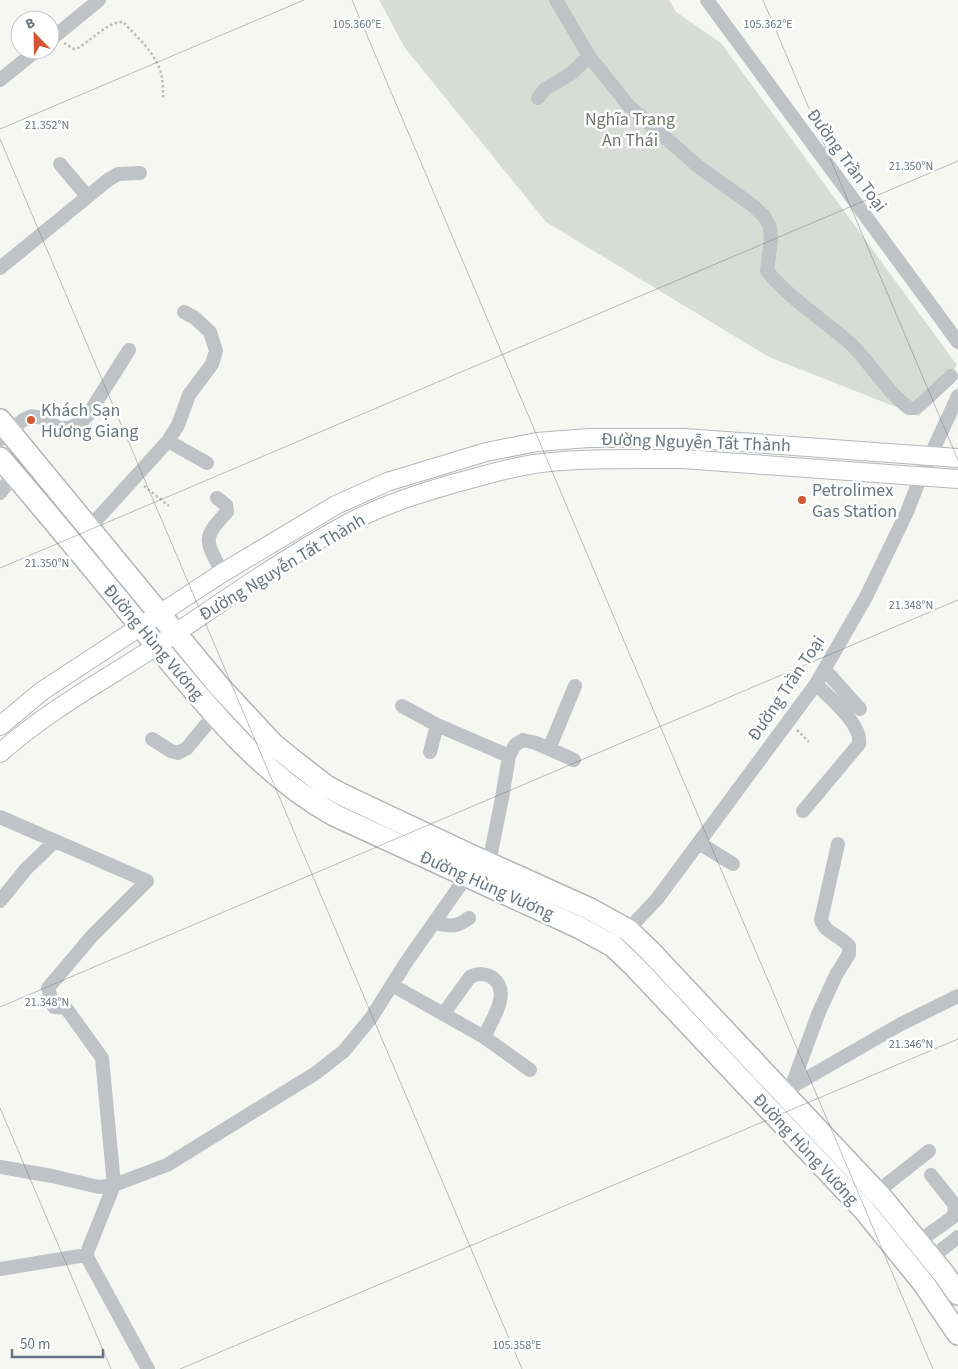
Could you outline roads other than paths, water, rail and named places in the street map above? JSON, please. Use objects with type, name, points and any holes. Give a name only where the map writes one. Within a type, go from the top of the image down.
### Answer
[{"type":"highway","name":"Đường Hùng Vương","points":[[3,430],[89,528],[219,686],[274,745],[326,786],[590,909],[628,930],[787,1090],[877,1192],[958,1294]]},
{"type":"highway","name":"Đường Hùng Vương","points":[[0,458],[200,698],[260,761],[315,805],[466,877],[578,927],[613,946],[864,1210],[924,1284],[958,1334]]},
{"type":"main road","name":"Đường Nguyễn Tất Thành","points":[[0,726],[42,691],[159,613],[336,505],[387,482],[486,452],[537,442],[640,437],[684,438],[958,458]]},
{"type":"main road","points":[[802,468],[803,447]]},
{"type":"main road","name":"Đường Nguyễn Tất Thành","points":[[0,754],[25,731],[56,708],[156,646],[237,591],[342,526],[392,503],[443,486],[540,463],[642,459],[683,459],[958,479]]},
{"type":"street","points":[[60,32],[99,0]]},
{"type":"street","points":[[556,0],[589,56],[629,106],[699,167],[752,205],[764,216],[770,227],[771,239],[767,271],[797,300],[852,345],[904,405],[909,408],[915,408],[951,376]]},
{"type":"street","name":"Đường Trần Toại","points":[[707,0],[958,342]]},
{"type":"street","points":[[538,98],[545,89],[572,73],[589,56]]},
{"type":"street","points":[[0,80],[25,60]]},
{"type":"street","points":[[60,164],[87,196]]},
{"type":"street","points":[[0,268],[108,180],[118,174],[140,172]]},
{"type":"street","points":[[89,528],[168,441],[178,424],[189,395],[212,364],[216,351],[210,332],[195,318],[184,312]]},
{"type":"street","points":[[3,430],[32,416],[42,418],[59,428],[69,428],[78,424],[88,416],[129,350]]},
{"type":"street","name":"Đường Trần Toại","points":[[613,946],[657,899],[825,670],[866,597],[907,512],[921,476],[958,396]]},
{"type":"street","points":[[168,441],[207,463]]},
{"type":"street","points":[[0,493],[14,474]]},
{"type":"street","points":[[217,498],[226,505],[227,512],[210,532],[208,540],[222,573]]},
{"type":"street","points":[[825,670],[860,709]]},
{"type":"street","points":[[803,811],[859,744],[860,739],[860,735],[853,722],[816,684]]},
{"type":"street","points":[[549,749],[574,686]]},
{"type":"street","points":[[402,706],[437,725],[509,756]]},
{"type":"street","points":[[152,739],[171,751],[178,753],[187,748],[215,714]]},
{"type":"street","points":[[430,752],[437,725]]},
{"type":"street","points":[[489,863],[509,756],[515,745],[523,740],[536,743],[574,760]]},
{"type":"street","points":[[0,817],[147,881],[92,936],[48,988],[54,1007],[66,1008],[102,1058],[114,1185],[86,1254]]},
{"type":"street","points":[[0,901],[26,869],[55,841]]},
{"type":"street","points":[[699,843],[733,864]]},
{"type":"street","points":[[787,1090],[819,1012],[836,975],[849,954],[849,946],[846,942],[826,928],[821,920],[838,844]]},
{"type":"street","points":[[0,1168],[52,1176],[99,1187],[114,1185],[167,1165],[316,1073],[344,1051],[371,1018],[466,877]]},
{"type":"street","points":[[435,923],[454,926],[461,924],[469,918]]},
{"type":"street","points":[[444,1013],[470,977],[477,974],[485,974],[495,980],[501,990],[500,1003],[484,1037]]},
{"type":"street","points":[[392,985],[484,1037],[530,1070]]},
{"type":"street","points":[[787,1090],[900,1024],[958,996]]},
{"type":"street","points":[[877,1192],[929,1151]]},
{"type":"street","points":[[924,1250],[953,1217],[955,1210],[954,1204],[931,1175]]},
{"type":"street","points":[[924,1250],[958,1237]]},
{"type":"street","points":[[0,1269],[86,1254]]},
{"type":"street","points":[[86,1254],[148,1369]]},
{"type":"place","name":"Khách Sạn Hương Giang","points":[[31,420]]},
{"type":"place","name":"Petrolimex Gas Station","points":[[802,500]]},
{"type":"park label","name":"Nghĩa Trang An Thái","points":[[630,129]]}]
